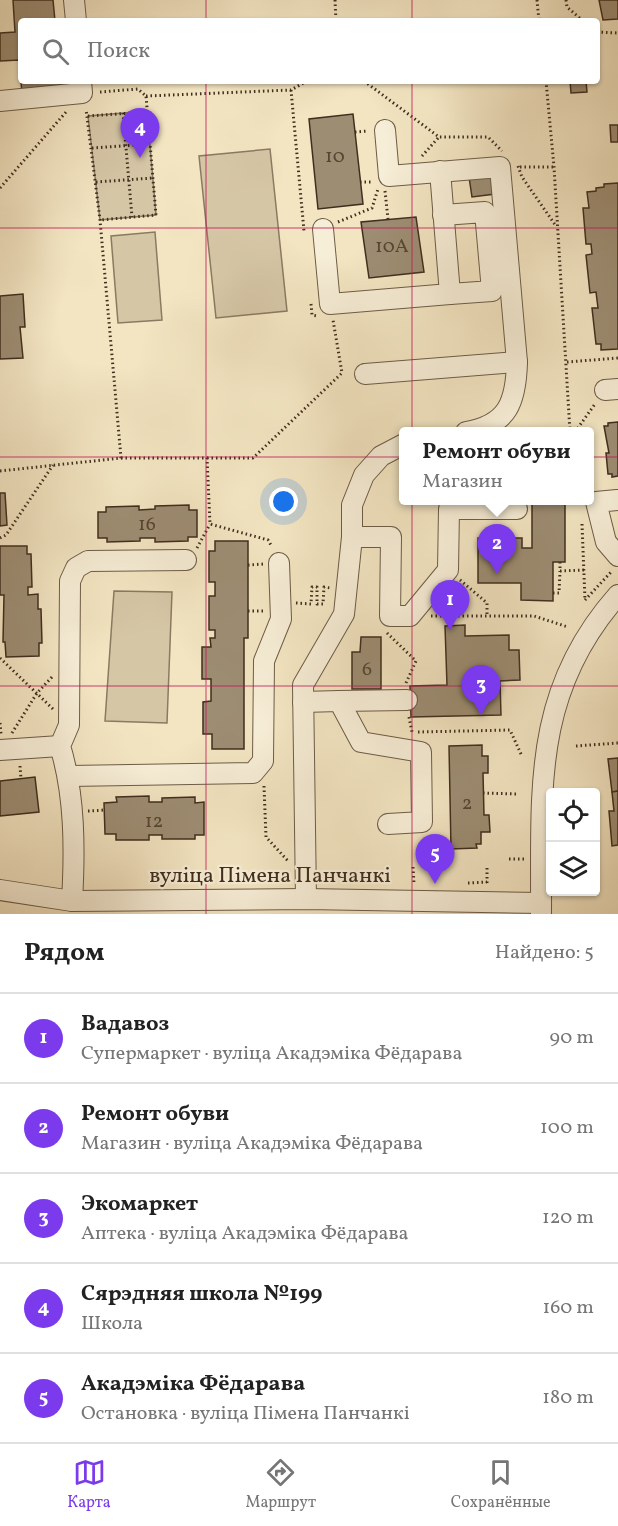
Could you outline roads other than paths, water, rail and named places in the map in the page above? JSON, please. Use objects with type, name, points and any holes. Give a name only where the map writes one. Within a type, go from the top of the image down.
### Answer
[{"type":"street","points":[[74,0],[76,18]]},
{"type":"street","points":[[0,101],[82,87]]},
{"type":"street","points":[[385,130],[389,176],[500,167],[517,362],[516,386],[510,405],[499,420],[488,427]]},
{"type":"street","points":[[440,171],[450,294]]},
{"type":"street","points":[[314,230],[330,304],[492,291],[485,212],[443,215]]},
{"type":"street","points":[[365,374],[517,362]]},
{"type":"street","points":[[306,899],[303,685],[344,614],[352,537],[352,505],[364,475],[381,456],[399,447]]},
{"type":"street","points":[[617,500],[596,502],[606,542],[618,556]]},
{"type":"street","points":[[352,537],[391,537],[400,616],[448,570],[448,509],[518,509]]},
{"type":"street","points":[[72,901],[74,871],[69,776],[60,747],[69,725],[70,581],[76,568],[88,561],[186,560]]},
{"type":"street","points":[[69,776],[254,773],[263,761],[264,661],[281,619],[279,563]]},
{"type":"street","points":[[541,908],[541,794],[548,728],[570,664],[603,612],[618,595]]},
{"type":"street","points":[[303,702],[407,700]]},
{"type":"street","points":[[339,701],[361,742],[421,752],[422,822],[388,824]]},
{"type":"street","points":[[1,750],[60,747]]},
{"type":"street","name":"вуліца Пімена Панчанкі","points":[[0,890],[72,901],[306,899],[541,908]]},
{"type":"place","name":"Сярэдняя школа №199","points":[[140,158]]},
{"type":"place","name":"Ремонт обуви","points":[[497,574]]},
{"type":"place","name":"Вадавоз","points":[[450,630]]},
{"type":"place","name":"Экомаркет","points":[[481,715]]},
{"type":"place","name":"Акадэміка Фёдарава","points":[[435,884]]}]
